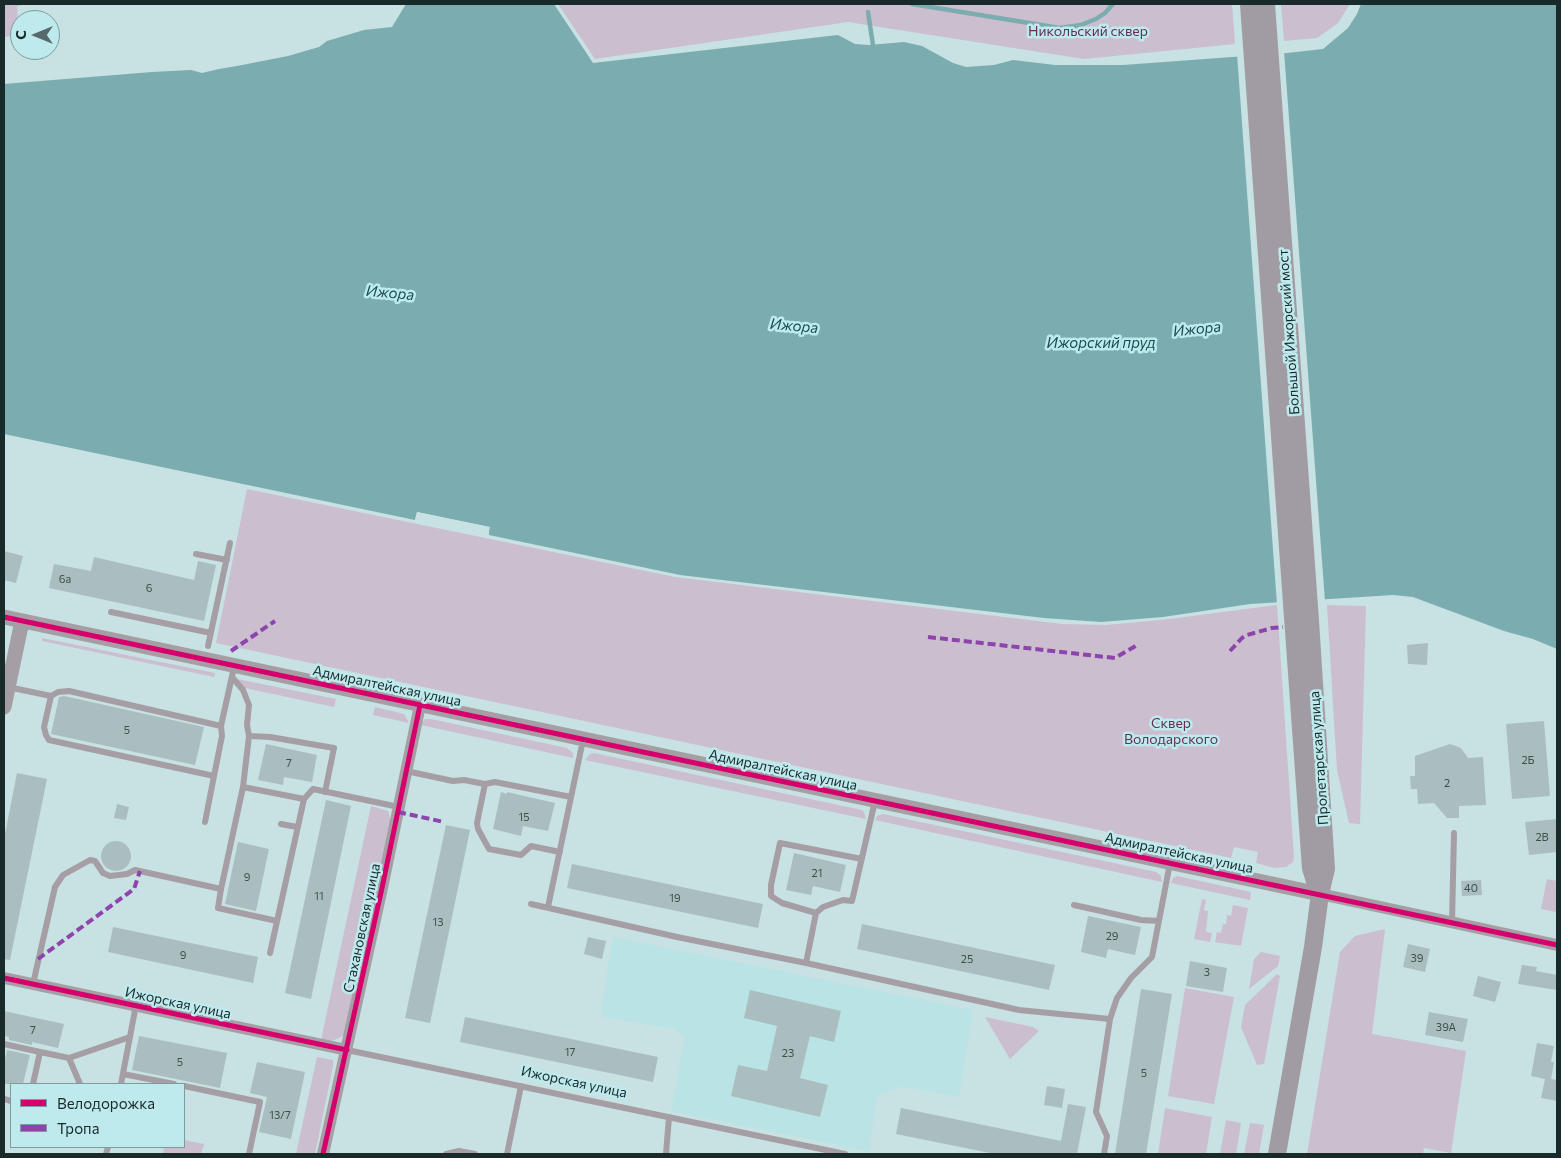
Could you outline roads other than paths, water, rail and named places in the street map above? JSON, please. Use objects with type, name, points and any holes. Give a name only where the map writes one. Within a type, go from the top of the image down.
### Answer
[{"type":"main road","points":[[1249,4],[1260,43]]},
{"type":"main road","points":[[1260,43],[1266,4]]},
{"type":"main road","name":"Большой Ижорский мост","points":[[1260,43],[1302,622]]},
{"type":"main road","name":"Пролетарская улица","points":[[1277,1154],[1313,947],[1320,894],[1326,869],[1302,622]]},
{"type":"street","name":"Адмиралтейская улица","points":[[4,616],[234,671],[420,705],[1557,945]]},
{"type":"street","points":[[4,707],[22,621]]},
{"type":"street","name":"Стахановская улица","points":[[323,1154],[420,705]]},
{"type":"street","name":"Ижорская улица","points":[[4,978],[347,1050]]},
{"type":"lane","points":[[208,646],[230,544]]},
{"type":"lane","points":[[196,554],[227,560]]},
{"type":"lane","points":[[111,612],[211,633]]},
{"type":"lane","points":[[205,822],[222,736],[221,726],[234,671]]},
{"type":"lane","points":[[234,671],[249,705],[247,725],[249,736],[243,787],[218,908],[277,921]]},
{"type":"lane","points":[[8,686],[50,696],[58,692],[70,691],[221,726]]},
{"type":"lane","points":[[50,696],[44,727],[49,740],[214,776]]},
{"type":"lane","points":[[249,736],[270,736],[334,748],[325,792]]},
{"type":"lane","points":[[548,907],[583,739]]},
{"type":"lane","points":[[406,771],[453,781],[464,780],[485,784],[495,782],[571,797]]},
{"type":"lane","points":[[485,784],[477,823],[478,829],[489,848],[521,856],[531,846],[560,852]]},
{"type":"lane","points":[[243,787],[304,800]]},
{"type":"lane","points":[[270,953],[304,800],[313,789],[399,807]]},
{"type":"lane","points":[[806,963],[816,913],[823,907],[843,900],[852,901],[875,801]]},
{"type":"lane","points":[[281,824],[297,827]]},
{"type":"lane","points":[[1452,923],[1454,833]]},
{"type":"lane","points":[[816,913],[782,903],[771,896],[771,885],[780,843],[862,859]]},
{"type":"lane","points":[[33,984],[55,887],[63,875],[90,860],[95,861],[103,873],[110,876],[126,874],[135,870],[221,889]]},
{"type":"lane","points":[[1104,1154],[1107,1136],[1096,1112],[1110,1019],[1117,998],[1131,978],[1152,957],[1170,863]]},
{"type":"lane","points":[[531,904],[1019,1010],[1110,1019]]},
{"type":"lane","points":[[1074,905],[1141,920],[1159,920]]},
{"type":"lane","points":[[121,1083],[136,1005]]},
{"type":"lane","points":[[4,1044],[70,1058],[130,1037]]},
{"type":"lane","name":"Ижорская улица","points":[[347,1050],[669,1117],[822,1152],[845,1154]]},
{"type":"lane","points":[[33,1083],[40,1052]]},
{"type":"lane","points":[[70,1058],[80,1083]]},
{"type":"lane","points":[[123,1074],[169,1083]]},
{"type":"lane","points":[[185,1086],[260,1102],[249,1154]]},
{"type":"lane","points":[[507,1154],[521,1086]]},
{"type":"lane","points":[[666,1154],[669,1117]]},
{"type":"lane","points":[[446,1154],[459,1151],[475,1154]]},
{"type":"water","name":"Ижорский пруд","points":[[406,4],[554,4],[593,63],[838,35],[855,44],[869,45],[904,42],[922,46],[953,63],[966,67],[994,65],[1013,60],[1055,65],[1123,65],[1323,49],[1348,28],[1361,4],[1557,4],[1557,649],[1413,597],[1393,595],[1250,604],[1163,617],[1101,622],[1044,618],[680,575],[489,535],[489,527],[417,512],[415,520],[4,434],[4,84],[152,72],[191,70],[202,73],[288,56],[319,47],[327,41],[364,30],[392,27]]},
{"type":"waterway","points":[[912,4],[1060,28],[1081,25],[1096,19],[1113,4]]},
{"type":"waterway","points":[[868,12],[873,45]]},
{"type":"park label","name":"Никольский сквер","points":[[1088,31]]},
{"type":"park label","name":"Сквер Володарского","points":[[1171,732]]},
{"type":"water label","name":"Ижора","points":[[390,293]]},
{"type":"water label","name":"Ижора","points":[[794,326]]},
{"type":"water label","name":"Ижора","points":[[1197,329]]}]
